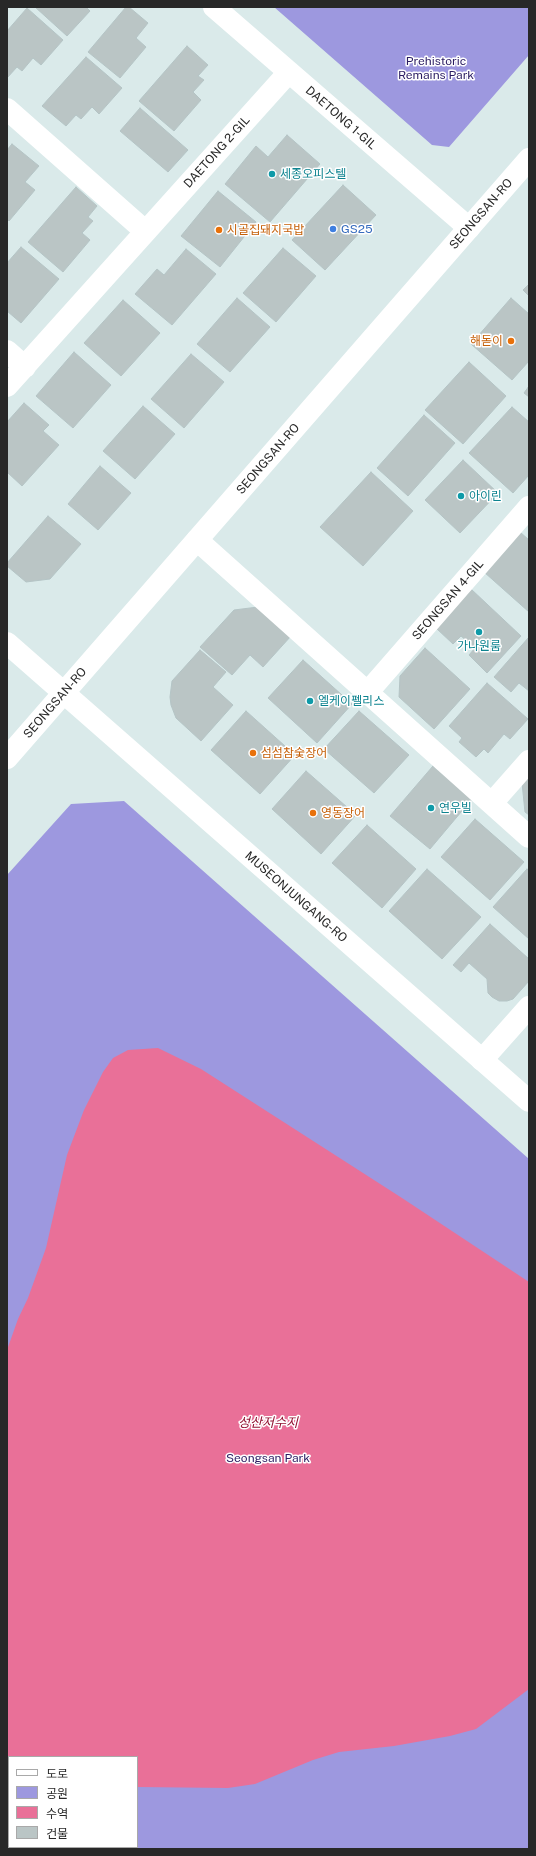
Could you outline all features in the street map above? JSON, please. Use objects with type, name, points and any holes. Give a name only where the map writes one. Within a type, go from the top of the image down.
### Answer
[{"type":"street","name":"DAETONG 1-GIL","points":[[214,7],[469,228]]},
{"type":"street","name":"DAETONG 2-GIL","points":[[7,386],[289,72]]},
{"type":"street","points":[[7,109],[145,231]]},
{"type":"street","name":"SEONGSAN-RO","points":[[7,758],[529,159]]},
{"type":"street","points":[[7,351],[25,366]]},
{"type":"street","name":"SEONGSAN 4-GIL","points":[[367,693],[529,507]]},
{"type":"street","points":[[197,540],[529,837]]},
{"type":"street","name":"MUSEONJUNGANG-RO","points":[[7,643],[529,1101]]},
{"type":"street","points":[[492,803],[529,761]]},
{"type":"street","points":[[482,1060],[529,1007]]},
{"type":"green space","name":"Prehistoric Remains Park","points":[[274,7],[529,7],[529,55],[449,147],[432,145]]},
{"type":"green space","name":"성산저수지","points":[[124,801],[529,1159],[529,1849],[7,1849],[7,875],[71,804]]},
{"type":"water","name":"성산저수지","points":[[158,1048],[201,1069],[402,1198],[529,1282],[529,1689],[476,1729],[450,1736],[394,1746],[339,1752],[313,1760],[255,1784],[228,1788],[138,1787],[138,1756],[8,1756],[7,1798],[7,1350],[46,1248],[67,1155],[84,1110],[103,1072],[113,1058],[128,1050]]},
{"type":"building","points":[[35,7],[86,7],[90,11],[67,36]]},
{"type":"building","points":[[126,7],[129,7],[148,23],[136,38],[146,47],[120,78],[88,52]]},
{"type":"building","points":[[27,8],[63,40],[41,65],[33,58],[22,71],[17,67],[7,78],[7,31]]},
{"type":"building","points":[[187,46],[208,65],[198,76],[204,80],[193,92],[201,100],[174,131],[139,101]]},
{"type":"building","points":[[86,57],[122,88],[99,114],[92,107],[81,119],[76,115],[66,126],[42,106]]},
{"type":"building","points":[[140,108],[188,150],[168,172],[120,131]]},
{"type":"building","name":"세종오피스텔","points":[[287,135],[320,164],[270,222],[225,184],[256,146],[268,157]]},
{"type":"building","points":[[12,144],[39,166],[25,182],[35,190],[9,221],[7,219],[7,150]]},
{"type":"building","points":[[343,185],[376,215],[325,270],[292,240]]},
{"type":"building","points":[[76,187],[97,206],[88,217],[93,221],[82,233],[90,240],[63,272],[28,242]]},
{"type":"building","points":[[218,191],[256,222],[220,267],[181,236]]},
{"type":"building","points":[[21,247],[59,279],[21,323],[7,311],[7,263]]},
{"type":"building","points":[[283,248],[316,276],[276,322],[243,293]]},
{"type":"building","points":[[186,249],[216,274],[172,325],[135,294],[157,269],[164,275]]},
{"type":"building","points":[[529,284],[529,296],[523,290]]},
{"type":"building","points":[[237,298],[270,327],[230,372],[197,344]]},
{"type":"building","points":[[511,298],[529,314],[529,361],[512,380],[471,344]]},
{"type":"building","points":[[123,300],[160,333],[121,376],[84,343]]},
{"type":"building","points":[[74,352],[111,385],[73,428],[36,396]]},
{"type":"building","points":[[191,354],[224,382],[184,428],[151,399]]},
{"type":"building","points":[[469,362],[506,396],[463,444],[425,410]]},
{"type":"building","points":[[529,386],[529,397],[524,393]]},
{"type":"building","points":[[24,403],[49,425],[43,431],[59,445],[22,486],[7,472],[7,422]]},
{"type":"building","points":[[143,406],[175,434],[135,479],[103,451]]},
{"type":"building","points":[[512,407],[529,422],[529,475],[513,493],[469,453]]},
{"type":"building","points":[[424,415],[455,443],[408,496],[377,468]]},
{"type":"building","name":"아이린","points":[[463,460],[498,493],[460,533],[425,500]]},
{"type":"building","points":[[100,466],[131,493],[98,530],[68,504]]},
{"type":"building","points":[[371,472],[413,511],[363,566],[320,527]]},
{"type":"building","points":[[48,516],[81,544],[50,579],[26,582],[7,566],[7,563]]},
{"type":"building","points":[[520,532],[529,540],[529,612],[484,572]]},
{"type":"building","name":"가나원룸","points":[[471,589],[521,636],[487,673],[469,655],[475,648],[461,636],[453,644],[436,628]]},
{"type":"building","points":[[258,607],[291,636],[263,667],[250,655],[232,675],[200,647],[234,610]]},
{"type":"building","points":[[529,637],[529,691],[519,683],[511,692],[494,677]]},
{"type":"building","points":[[425,648],[470,689],[434,729],[399,697],[400,676]]},
{"type":"building","points":[[200,650],[226,672],[213,687],[233,705],[201,741],[176,718],[171,705],[170,697],[172,681]]},
{"type":"building","name":"엘케이펠리스","points":[[303,660],[352,704],[317,743],[268,698]]},
{"type":"building","points":[[487,683],[528,719],[510,739],[504,734],[488,753],[484,749],[476,757],[459,742],[462,738],[449,726]]},
{"type":"building","points":[[246,711],[295,755],[260,794],[211,750]]},
{"type":"building","points":[[359,711],[409,755],[374,793],[324,749]]},
{"type":"building","name":"연우빌","points":[[433,766],[472,799],[430,849],[390,816]]},
{"type":"building","points":[[306,771],[356,815],[321,854],[272,809]]},
{"type":"building","points":[[529,775],[529,815],[525,812],[522,783]]},
{"type":"building","points":[[475,819],[524,862],[490,900],[441,857]]},
{"type":"building","points":[[367,825],[416,869],[382,908],[332,863]]},
{"type":"building","points":[[427,869],[481,917],[442,959],[389,911]]},
{"type":"building","points":[[527,869],[529,871],[529,939],[493,907]]},
{"type":"building","points":[[490,924],[529,959],[529,981],[513,999],[507,1001],[499,1001],[488,993],[487,979],[469,963],[461,972],[453,965]]},
{"type":"place","name":"세종오피스텔","points":[[272,174]]},
{"type":"place","name":"GS25","points":[[333,229]]},
{"type":"place","name":"시골집돼지국밥","points":[[219,230]]},
{"type":"place","name":"해돋이","points":[[511,341]]},
{"type":"place","name":"아이린","points":[[461,496]]},
{"type":"place","name":"가나원룸","points":[[479,632]]},
{"type":"place","name":"엘케이펠리스","points":[[310,701]]},
{"type":"place","name":"섬섬참숯장어","points":[[253,753]]},
{"type":"place","name":"연우빌","points":[[431,808]]},
{"type":"place","name":"영동장어","points":[[313,813]]},
{"type":"park label","name":"Seongsan Park","points":[[268,1458]]}]
